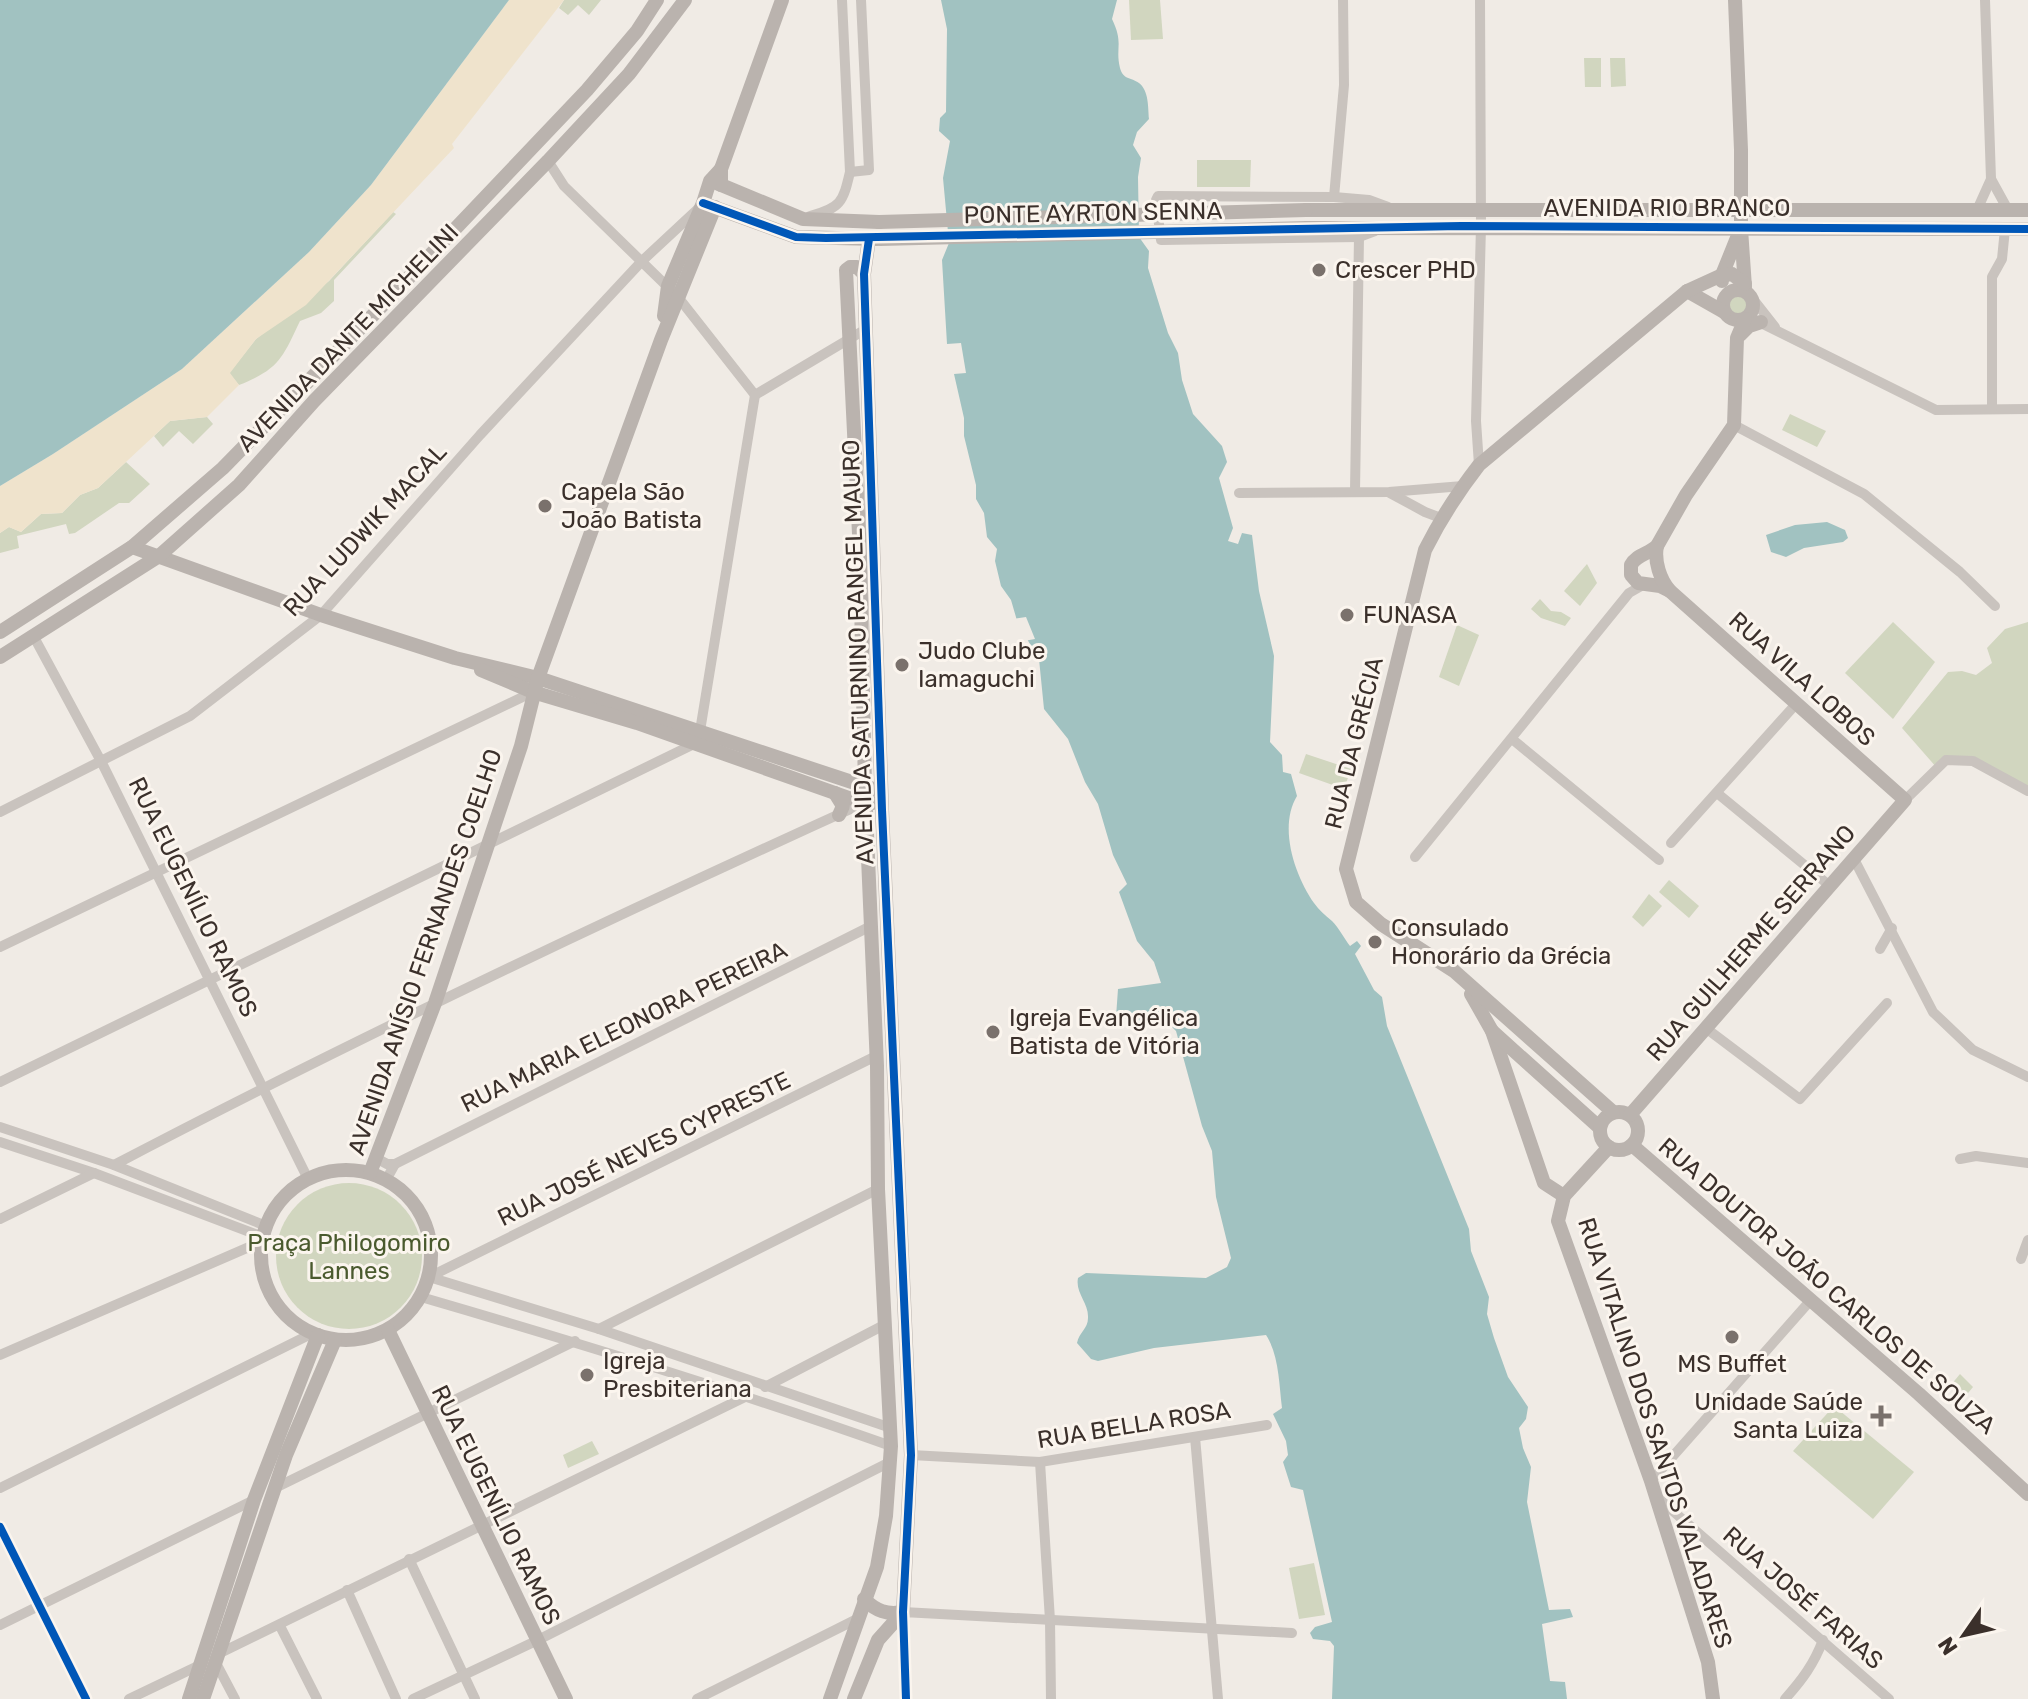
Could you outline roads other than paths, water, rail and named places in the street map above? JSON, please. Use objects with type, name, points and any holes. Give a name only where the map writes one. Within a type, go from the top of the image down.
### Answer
[{"type":"street","name":"AVENIDA DANTE MICHELINI","points":[[0,632],[132,547],[223,468],[587,90],[637,31],[657,0]]},
{"type":"street","name":"AVENIDA DANTE MICHELINI","points":[[0,657],[159,556],[239,485],[314,401],[629,74],[685,0]]},
{"type":"street","name":"AVENIDA ANÍSIO FERNANDES COELHO","points":[[370,1173],[435,1003],[541,687],[559,622],[661,340],[673,292],[709,205],[782,0]]},
{"type":"street","points":[[716,183],[803,219],[827,211],[844,197],[850,172],[842,0]]},
{"type":"street","points":[[850,172],[869,170],[872,159],[861,0]]},
{"type":"street","points":[[1334,197],[1344,85],[1343,0]]},
{"type":"street","points":[[1480,0],[1481,226],[1476,421],[1479,458],[1511,438],[1687,291],[1722,275],[1732,274],[1776,328]]},
{"type":"street","points":[[1735,0],[1741,229],[1748,292],[1753,309],[1751,319],[1737,338]]},
{"type":"street","points":[[1977,210],[1991,179],[1985,0]]},
{"type":"street","points":[[548,161],[564,186],[673,292],[755,395],[698,737]]},
{"type":"street","points":[[1991,179],[2008,210]]},
{"type":"street","name":"AVENIDA RIO BRANCO","points":[[1384,227],[1359,237],[1159,238],[1158,196],[1334,197],[1369,200],[1393,209]]},
{"type":"street","name":"RUA LUDWIK MACAL","points":[[0,812],[190,716],[321,615],[480,435],[642,261],[709,205]]},
{"type":"street","name":"PONTE AYRTON SENNA","points":[[709,205],[796,237],[874,239],[1307,228]]},
{"type":"street","name":"AVENIDA RIO BRANCO","points":[[1306,210],[2028,210]]},
{"type":"street","name":"PONTE AYRTON SENNA","points":[[803,219],[879,222],[1306,210]]},
{"type":"street","name":"AVENIDA RIO BRANCO","points":[[1307,228],[2028,229]]},
{"type":"street","points":[[1415,857],[1629,593],[1641,582],[1656,579],[1659,568],[1657,546],[1686,495],[1734,425],[1737,338],[1725,309],[1722,275],[1741,229]]},
{"type":"street","points":[[1992,409],[1992,277],[2002,259],[2005,229]]},
{"type":"street","points":[[1355,491],[1359,237]]},
{"type":"street","name":"AVENIDA SATURNINO RANGEL MAURO","points":[[830,1699],[877,1567],[886,1516],[891,1428],[878,1189],[877,1061],[866,795],[864,274],[874,239]]},
{"type":"street","name":"AVENIDA SATURNINO RANGEL MAURO","points":[[864,274],[857,267],[846,270],[867,554],[895,1065],[911,1455],[903,1612],[906,1699]]},
{"type":"street","points":[[1725,309],[1734,289],[1748,292]]},
{"type":"street","points":[[1687,291],[1725,309],[1736,320],[1751,319],[1776,328],[1936,410],[2028,409]]},
{"type":"street","points":[[755,395],[866,329]]},
{"type":"street","points":[[1734,425],[1864,494],[1960,572],[1995,606]]},
{"type":"street","name":"RUA DA GRÉCIA","points":[[1454,971],[1381,924],[1356,902],[1346,869],[1425,550],[1479,458]]},
{"type":"street","points":[[1239,493],[1389,492],[1464,484]]},
{"type":"street","points":[[1389,492],[1441,518]]},
{"type":"street","points":[[184,533],[184,548],[193,568]]},
{"type":"street","points":[[1641,582],[1633,561],[1657,546]]},
{"type":"street","points":[[132,547],[321,615],[866,795]]},
{"type":"street","points":[[1642,556],[1652,558],[1659,568]]},
{"type":"street","name":"RUA VILA LOBOS","points":[[1659,568],[1670,591],[1905,800]]},
{"type":"street","name":"RUA VILA LOBOS","points":[[1641,582],[1670,591]]},
{"type":"street","name":"RUA EUGENÍLIO RAMOS","points":[[34,637],[102,763],[308,1179]]},
{"type":"street","points":[[455,658],[502,680],[541,687],[667,733],[698,737],[835,793],[882,798]]},
{"type":"street","points":[[502,680],[509,696],[504,706]]},
{"type":"street","points":[[0,947],[541,687]]},
{"type":"street","points":[[1671,843],[1796,704]]},
{"type":"street","points":[[660,759],[667,733]]},
{"type":"street","points":[[0,1082],[660,759],[698,737]]},
{"type":"street","points":[[1512,739],[1659,860]]},
{"type":"street","points":[[1905,800],[1920,782],[1946,760],[1973,761],[2028,791]]},
{"type":"street","points":[[835,793],[843,806],[839,815]]},
{"type":"street","points":[[1717,793],[1830,886]]},
{"type":"street","points":[[114,1165],[263,1087],[435,1003],[839,815],[866,795]]},
{"type":"street","name":"RUA GUILHERME SERRANO","points":[[1630,1115],[1905,800]]},
{"type":"street","points":[[1854,859],[1933,1012],[1973,1050],[2028,1077]]},
{"type":"street","name":"RUA MARIA ELEONORA PEREIRA","points":[[395,1164],[871,926]]},
{"type":"street","points":[[1880,949],[1892,928]]},
{"type":"street","points":[[1454,971],[1613,1112],[1630,1115],[1638,1129],[1632,1145],[1621,1150],[1609,1147],[1603,1141],[1600,1128],[1492,1031]]},
{"type":"street","name":"RUA VITALINO DOS SANTOS VALADARES","points":[[1454,971],[1480,1007],[1492,1031],[1544,1183],[1564,1196],[1558,1221],[1653,1488],[1708,1662],[1713,1699]]},
{"type":"street","points":[[1707,1029],[1800,1099],[1887,1003]]},
{"type":"street","points":[[877,1061],[895,1065]]},
{"type":"street","name":"RUA JOSÉ NEVES CYPRESTE","points":[[429,1277],[877,1061]]},
{"type":"street","points":[[1600,1128],[1613,1112]]},
{"type":"street","points":[[0,1127],[114,1165],[264,1235]]},
{"type":"street","points":[[0,1142],[264,1235]]},
{"type":"street","name":"RUA DOUTOR JOÃO CARLOS DE SOUZA","points":[[1632,1145],[1887,1366],[2028,1494]]},
{"type":"street","points":[[1564,1196],[1609,1147]]},
{"type":"street","points":[[878,1148],[898,1149]]},
{"type":"street","points":[[1960,1159],[1976,1156],[2028,1163]]},
{"type":"street","points":[[376,1158],[387,1164],[395,1164],[386,1180]]},
{"type":"street","points":[[337,1170],[370,1173],[402,1191],[420,1212],[430,1244],[429,1277],[421,1297],[409,1313],[388,1330],[370,1337],[335,1340],[315,1334],[285,1314],[272,1296],[264,1277],[264,1235],[280,1202],[308,1179],[337,1170]]},
{"type":"street","points":[[0,1219],[94,1173]]},
{"type":"street","points":[[599,1329],[878,1189]]},
{"type":"street","points":[[0,1355],[264,1235]]},
{"type":"street","points":[[2021,1259],[2028,1240]]},
{"type":"street","points":[[429,1277],[599,1329],[891,1428]]},
{"type":"street","points":[[421,1297],[575,1341],[747,1396],[890,1454]]},
{"type":"street","points":[[1653,1488],[1810,1301]]},
{"type":"street","points":[[765,1387],[886,1324]]},
{"type":"street","name":"RUA EUGENÍLIO RAMOS","points":[[388,1330],[566,1699]]},
{"type":"street","points":[[0,1488],[315,1334]]},
{"type":"street","points":[[189,1699],[254,1500],[315,1334]]},
{"type":"street","points":[[203,1699],[286,1455],[335,1340]]},
{"type":"street","points":[[275,1488],[575,1341]]},
{"type":"street","points":[[217,1658],[409,1559],[747,1396]]},
{"type":"street","name":"RUA BELLA ROSA","points":[[911,1455],[1040,1462],[1267,1425]]},
{"type":"street","points":[[1195,1437],[1218,1699]]},
{"type":"street","points":[[413,1699],[538,1640],[890,1454]]},
{"type":"street","points":[[1040,1462],[1050,1620],[1051,1699]]},
{"type":"street","name":"RUA JOSÉ FARIAS","points":[[1653,1488],[1889,1699]]},
{"type":"street","points":[[0,1625],[254,1500]]},
{"type":"street","points":[[0,1527],[86,1699]]},
{"type":"street","points":[[409,1559],[475,1699]]},
{"type":"street","points":[[877,1567],[893,1565],[904,1576]]},
{"type":"street","points":[[347,1590],[396,1699]]},
{"type":"street","points":[[864,1599],[886,1613],[1292,1633]]},
{"type":"street","points":[[854,1699],[878,1640],[903,1612]]},
{"type":"street","points":[[697,1699],[857,1619]]},
{"type":"street","points":[[280,1626],[317,1699]]},
{"type":"street","points":[[1785,1699],[1815,1661],[1823,1640]]},
{"type":"street","points":[[217,1658],[235,1699]]},
{"type":"street","points":[[129,1699],[200,1665]]},
{"type":"water","points":[[0,0],[509,0],[371,185],[309,252],[182,369],[0,486]]},
{"type":"water","points":[[941,0],[1117,0],[1112,19],[1118,34],[1121,72],[1142,86],[1148,104],[1149,119],[1137,132],[1133,145],[1141,158],[1138,177],[1139,237],[1149,251],[1148,268],[1168,333],[1178,353],[1182,380],[1193,414],[1222,446],[1227,462],[1219,478],[1233,528],[1228,541],[1238,544],[1242,533],[1252,535],[1259,591],[1274,656],[1270,742],[1282,755],[1283,772],[1291,774],[1297,796],[1289,822],[1291,851],[1314,903],[1335,924],[1350,946],[1357,941],[1361,946],[1355,954],[1374,990],[1382,997],[1387,1026],[1469,1229],[1471,1251],[1489,1297],[1487,1314],[1508,1377],[1528,1407],[1526,1419],[1519,1428],[1531,1467],[1527,1502],[1549,1610],[1570,1609],[1573,1617],[1542,1624],[1550,1681],[1565,1682],[1567,1699],[1332,1699],[1334,1646],[1330,1641],[1313,1639],[1310,1633],[1315,1627],[1332,1622],[1303,1490],[1291,1487],[1283,1462],[1288,1455],[1286,1441],[1273,1414],[1282,1408],[1279,1380],[1274,1351],[1266,1335],[1154,1348],[1098,1361],[1091,1359],[1077,1343],[1088,1322],[1078,1283],[1078,1278],[1086,1273],[1206,1278],[1227,1267],[1231,1258],[1216,1197],[1212,1151],[1176,1031],[1170,1025],[1116,1017],[1118,989],[1161,983],[1154,962],[1137,941],[1119,892],[1127,884],[1113,855],[1098,804],[1085,782],[1068,739],[1044,709],[1039,659],[1018,624],[1011,600],[1001,586],[995,561],[997,549],[987,537],[984,513],[976,499],[976,485],[954,374],[966,373],[961,343],[947,344],[942,260],[949,243],[943,178],[950,141],[939,131],[940,118],[946,112],[947,29]]},
{"type":"water","points":[[1827,522],[1845,530],[1848,538],[1843,542],[1804,548],[1786,557],[1771,552],[1766,535],[1795,525]]},
{"type":"place","name":"Crescer PHD","points":[[1319,270]]},
{"type":"place","name":"Capela São João Batista","points":[[545,506]]},
{"type":"place","name":"FUNASA","points":[[1347,615]]},
{"type":"place","name":"Judo Clube Iamaguchi","points":[[902,665]]},
{"type":"place","name":"Consulado Honorário da Grécia","points":[[1375,942]]},
{"type":"place","name":"Igreja Evangélica Batista de Vitória","points":[[993,1032]]},
{"type":"place","name":"MS Buffet","points":[[1732,1337]]},
{"type":"place","name":"Igreja Presbiteriana","points":[[587,1375]]},
{"type":"place","name":"Unidade Saúde Santa Luiza","points":[[1881,1416]]},
{"type":"park label","name":"Praça Philogomiro Lannes","points":[[349,1257]]}]
